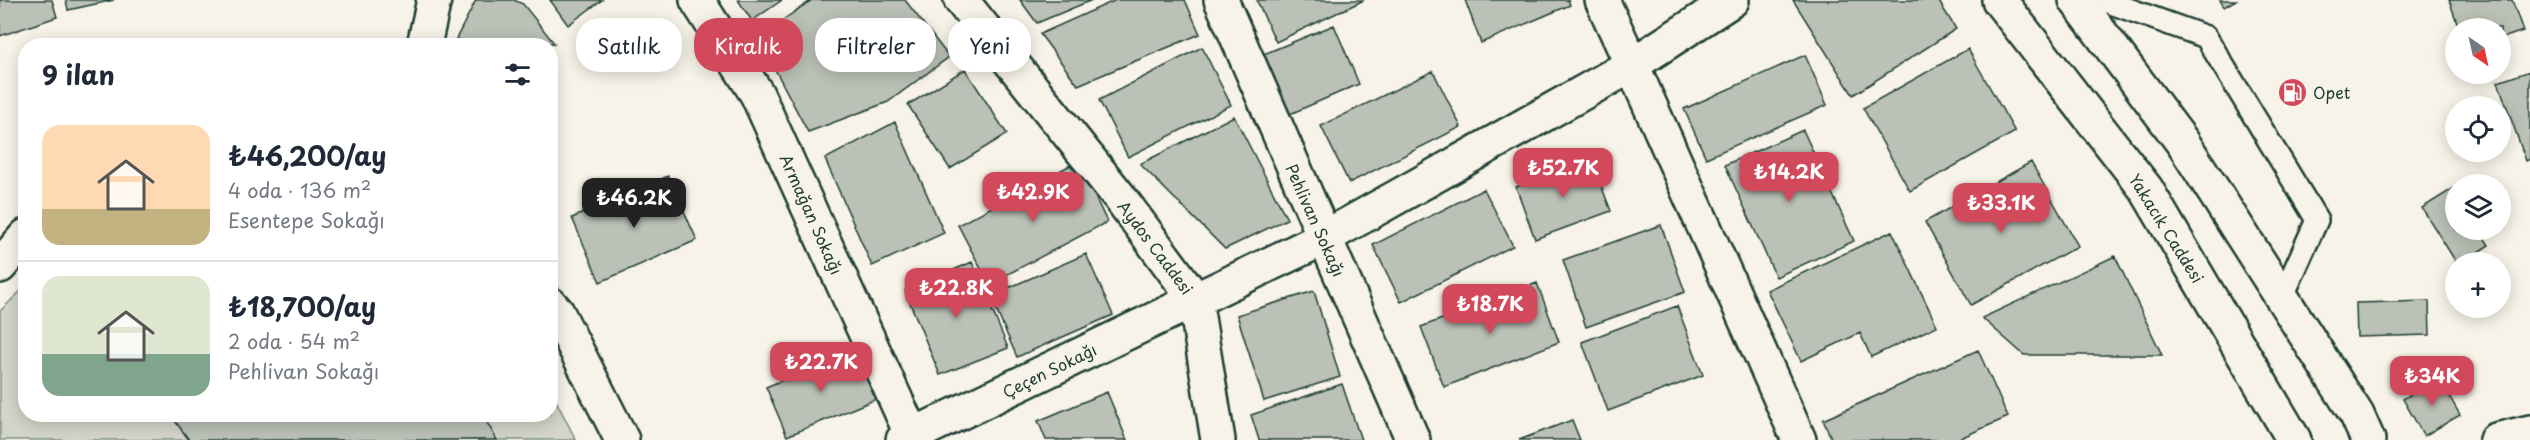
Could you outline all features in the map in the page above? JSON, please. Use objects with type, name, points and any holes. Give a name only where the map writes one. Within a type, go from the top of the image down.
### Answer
[{"type":"street","points":[[426,38],[434,0]]},
{"type":"street","name":"Armağan Sokağı","points":[[697,0],[757,94],[910,438]]},
{"type":"street","name":"Aydos Caddesi","points":[[961,0],[1118,195],[1195,299],[1218,440]]},
{"type":"street","name":"Pehlivan Sokağı","points":[[1221,0],[1413,440]]},
{"type":"street","points":[[1602,0],[1799,440]]},
{"type":"street","points":[[1632,65],[1732,0]]},
{"type":"street","name":"Yakacık Caddesi","points":[[2000,0],[2146,189],[2294,440]]},
{"type":"street","points":[[2076,0],[2183,143],[2357,415],[2368,440]]},
{"type":"street","name":"Çeçen Sokağı","points":[[910,438],[1324,238],[1632,65]]},
{"type":"street","points":[[0,266],[18,245]]},
{"type":"street","points":[[558,314],[622,440]]},
{"type":"street","points":[[2496,440],[2530,432]]},
{"type":"lane","points":[[2103,0],[2206,37],[2317,220],[2282,298]]},
{"type":"shaded area","points":[[18,294],[18,422],[558,422],[558,405],[576,440],[0,440],[0,311]]},
{"type":"building","points":[[0,0],[52,0],[57,17],[0,36]]},
{"type":"building","points":[[66,0],[114,0],[68,10]]},
{"type":"building","points":[[476,0],[514,0],[523,4],[550,38],[457,38]]},
{"type":"building","points":[[550,0],[602,0],[576,18],[568,25]]},
{"type":"building","points":[[738,0],[782,0],[756,18],[750,18]]},
{"type":"building","points":[[812,0],[905,0],[919,18],[815,18],[815,72],[929,72],[888,102],[808,132],[776,72],[803,72],[803,18],[786,18]]},
{"type":"building","points":[[1020,0],[1092,0],[1037,23]]},
{"type":"building","points":[[1116,0],[1185,0],[1200,34],[1078,85],[1040,34]]},
{"type":"building","points":[[1364,0],[1276,42],[1257,1]]},
{"type":"building","points":[[1465,0],[1568,0],[1570,5],[1481,43]]},
{"type":"building","points":[[1793,0],[1938,0],[1956,29],[1853,95]]},
{"type":"building","points":[[2220,0],[2236,0],[2224,7]]},
{"type":"building","points":[[2449,0],[2512,0],[2523,31],[2511,35],[2511,18],[2455,18]]},
{"type":"building","points":[[1334,25],[1359,84],[1290,114],[1264,54]]},
{"type":"building","points":[[936,40],[948,56],[936,67]]},
{"type":"building","points":[[1202,47],[1231,105],[1128,157],[1099,100]]},
{"type":"building","points":[[1968,49],[2015,132],[1910,191],[1863,108]]},
{"type":"building","points":[[1805,55],[1827,105],[1706,158],[1684,109]]},
{"type":"building","points":[[1433,71],[1461,127],[1349,183],[1321,126]]},
{"type":"building","points":[[2530,71],[2530,159],[2526,161],[2511,119],[2511,96],[2503,96],[2499,84],[2511,84],[2511,78]]},
{"type":"building","points":[[960,72],[967,72],[1007,134],[950,169],[908,105]]},
{"type":"building","points":[[1234,116],[1287,219],[1225,249],[1140,164]]},
{"type":"building","points":[[895,122],[944,233],[872,266],[825,159]]},
{"type":"building","points":[[1803,130],[1854,241],[1776,277],[1725,165]]},
{"type":"building","points":[[1591,159],[1611,211],[1535,239],[1516,187]]},
{"type":"building","points":[[1078,161],[1107,222],[989,284],[958,225]]},
{"type":"building","points":[[2031,162],[2078,246],[1971,305],[1925,222]]},
{"type":"building","points":[[668,176],[697,240],[600,282],[572,218]]},
{"type":"building","points":[[1484,189],[1513,246],[1401,302],[1373,245]]},
{"type":"building","points":[[2445,194],[2445,240],[2486,240],[2489,245],[2478,252],[2450,252],[2422,208]]},
{"type":"building","points":[[1661,225],[1685,292],[1586,327],[1563,260]]},
{"type":"building","points":[[1892,231],[1937,326],[1871,357],[1860,333],[1801,361],[1767,290]]},
{"type":"building","points":[[1086,254],[1113,315],[1017,357],[990,296]]},
{"type":"building","points":[[2115,256],[2162,355],[2024,355],[1982,318]]},
{"type":"building","points":[[972,262],[1008,348],[940,375],[905,291]]},
{"type":"building","points":[[1537,283],[1559,342],[1444,387],[1421,327]]},
{"type":"building","points":[[1314,291],[1340,377],[1264,401],[1237,315]]},
{"type":"building","points":[[2429,301],[2430,335],[2357,337],[2356,303]]},
{"type":"building","points":[[1677,306],[1703,375],[1608,411],[1582,342]]},
{"type":"building","points":[[855,350],[876,399],[787,436],[766,387]]},
{"type":"building","points":[[1978,350],[2008,417],[1956,440],[1832,440],[1823,420]]},
{"type":"building","points":[[2439,378],[2460,415],[2424,436],[2403,399]]},
{"type":"building","points":[[1342,384],[1361,440],[1259,440],[1251,415]]},
{"type":"building","points":[[1107,392],[1127,440],[1046,440],[1038,421]]},
{"type":"building","points":[[1572,420],[1580,440],[1519,440]]},
{"type":"building","points":[[176,422],[487,422],[497,440],[189,440]]},
{"type":"place","name":"Opet","points":[[2292,92]]}]
